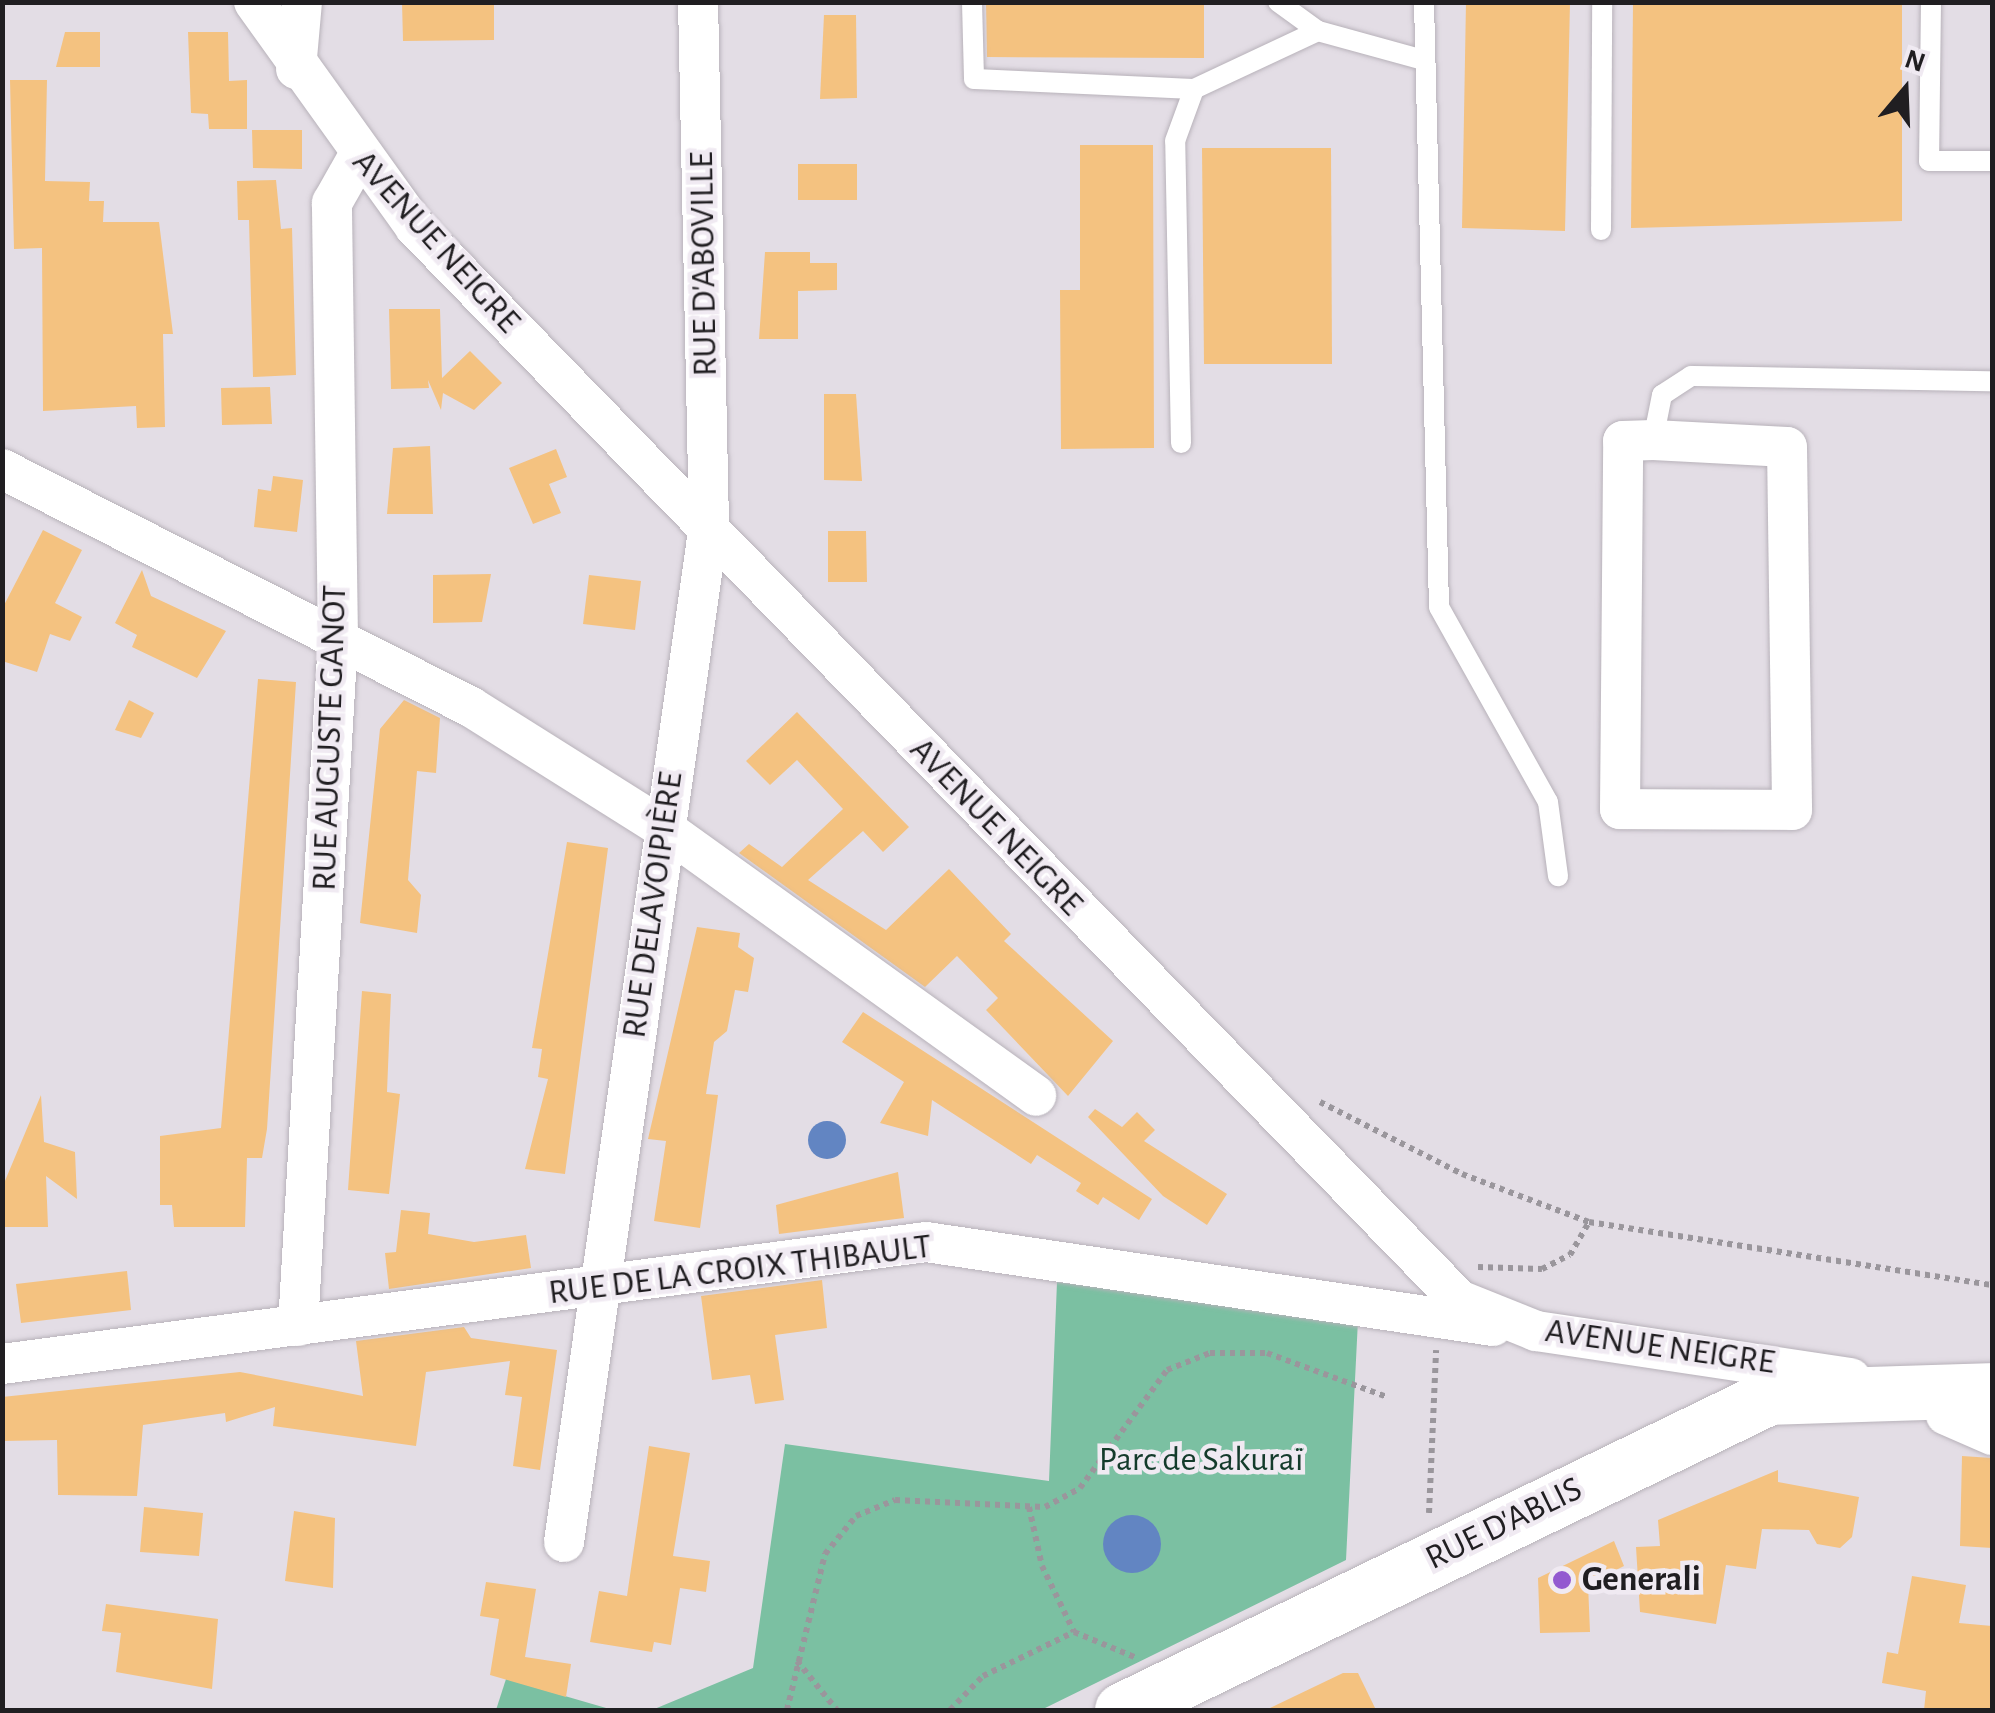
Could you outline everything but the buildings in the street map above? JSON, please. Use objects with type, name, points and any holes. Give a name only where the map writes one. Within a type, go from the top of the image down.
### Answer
[{"type":"main road","name":"RUE D'ABLIS","points":[[1132,1693],[1606,1474],[1782,1410],[1888,1401],[1981,1414]]},
{"type":"main road","name":"RUE D'ABLIS","points":[[1203,1710],[1704,1459],[1782,1410]]},
{"type":"street","name":"AVENUE NEIGRE","points":[[254,2],[358,157],[1376,1224],[1459,1300],[1536,1331],[1730,1359],[1888,1401]]},
{"type":"street","points":[[296,69],[302,2]]},
{"type":"street","name":"RUE D'ABOVILLE","points":[[698,2],[710,525]]},
{"type":"street","name":"RUE AUGUSTE GANOT","points":[[298,1326],[338,638],[332,203],[358,157]]},
{"type":"street","points":[[1653,440],[1788,447],[1792,810],[1620,810],[1623,441],[1653,440]]},
{"type":"street","points":[[2,469],[471,707],[664,829],[1036,1096]]},
{"type":"street","name":"RUE DELAVOIPIÈRE","points":[[564,1542],[597,1285],[710,525]]},
{"type":"street","name":"RUE DE LA CROIX THIBAULT","points":[[2,1364],[926,1242],[1536,1331]]},
{"type":"street","points":[[1730,1359],[1782,1410]]},
{"type":"lane","points":[[972,2],[974,79],[1194,89],[1318,31]]},
{"type":"lane","points":[[1278,2],[1318,31],[1423,60]]},
{"type":"lane","points":[[1424,2],[1439,607],[1548,802],[1558,876]]},
{"type":"lane","points":[[1600,230],[1602,2]]},
{"type":"lane","points":[[1931,2],[1929,161],[1992,161]]},
{"type":"lane","points":[[1181,442],[1176,142],[1194,89]]},
{"type":"lane","points":[[1653,440],[1662,396],[1692,376],[1992,381]]},
{"type":"path","points":[[1310,1098],[1462,1174],[1590,1222],[1992,1284]]},
{"type":"path","points":[[1476,1268],[1542,1268],[1570,1255],[1590,1222]]},
{"type":"path","points":[[1428,1521],[1440,1334]]},
{"type":"path","points":[[787,1710],[796,1660],[825,1554],[856,1516],[895,1500],[1030,1508],[1080,1488],[1167,1370],[1210,1353],[1267,1353],[1388,1397]]},
{"type":"path","points":[[1030,1508],[1042,1566],[1074,1632]]},
{"type":"path","points":[[950,1710],[983,1676],[1074,1632],[1128,1648],[1132,1693]]},
{"type":"path","points":[[796,1660],[838,1710]]},
{"type":"green space","name":"Parc de Sakuraï","points":[[1057,1282],[1358,1320],[1346,1560],[1041,1710],[652,1710],[753,1668],[785,1444],[1049,1481]]},
{"type":"green space","points":[[506,1679],[613,1710],[496,1710]]},
{"type":"water","points":[[827,1121],[840,1127],[846,1140],[840,1153],[827,1159],[814,1153],[808,1140],[814,1127]]},
{"type":"water","points":[[1132,1515],[1153,1523],[1161,1544],[1153,1565],[1132,1573],[1111,1565],[1103,1544],[1111,1523]]},
{"type":"place","name":"Generali","points":[[1562,1580]]}]
